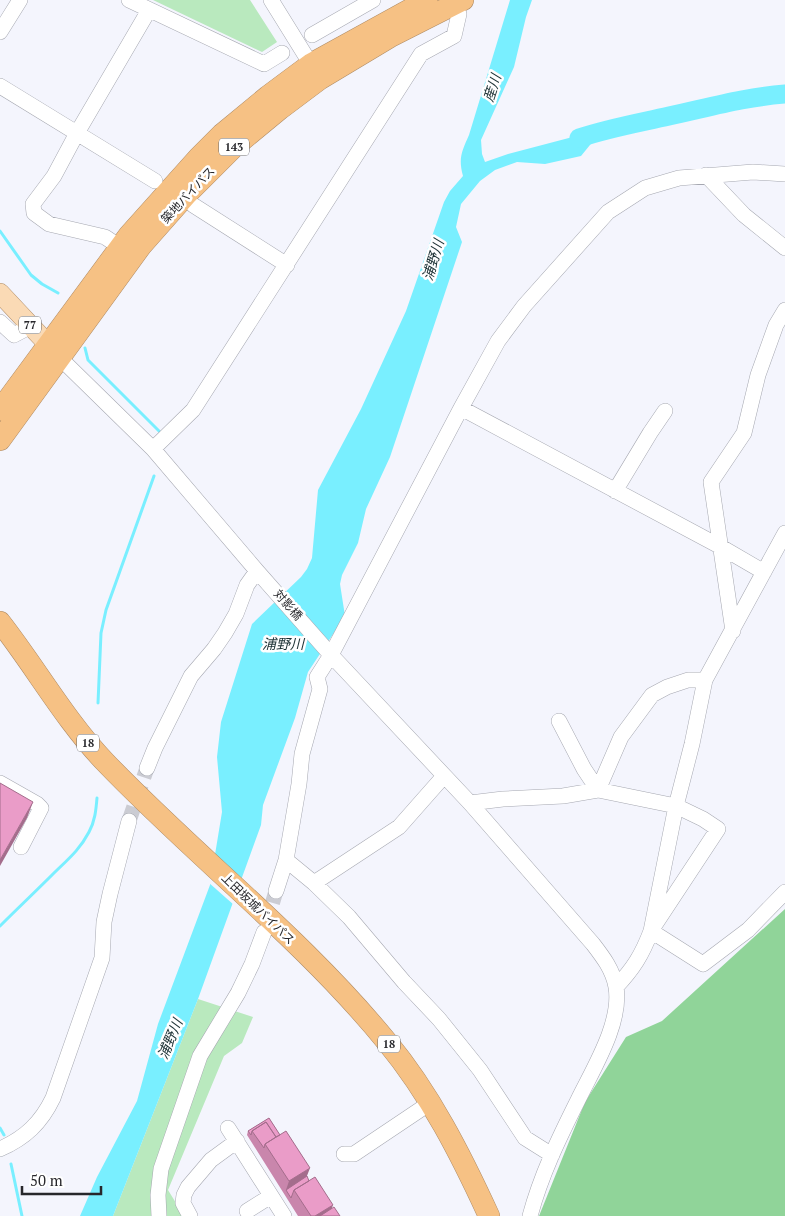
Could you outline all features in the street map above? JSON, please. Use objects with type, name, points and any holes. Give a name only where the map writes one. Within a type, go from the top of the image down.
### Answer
[{"type":"highway","name":"築地バイパス","points":[[0,410],[54,351],[187,194],[234,148],[280,109],[316,72],[427,0]]},
{"type":"highway","name":"築地バイパス","points":[[0,440],[120,247],[175,181],[222,134],[268,96],[316,72],[461,7]]},
{"type":"highway","name":"上田坂城バイパス","points":[[0,622],[90,745],[158,814],[250,900],[341,990],[387,1042],[430,1103],[466,1164],[489,1216]]},
{"type":"main road","name":"77","points":[[0,293],[54,351]]},
{"type":"street","points":[[0,32],[20,0]]},
{"type":"street","points":[[129,0],[264,64],[282,53]]},
{"type":"street","points":[[271,0],[316,72]]},
{"type":"street","points":[[312,35],[373,0]]},
{"type":"street","points":[[153,449],[194,410],[421,54],[454,36],[461,7]]},
{"type":"street","points":[[120,247],[105,237],[49,224],[34,213],[33,204],[54,176],[149,10]]},
{"type":"street","points":[[0,86],[155,182]]},
{"type":"street","points":[[276,891],[286,860],[299,784],[302,754],[320,689],[317,677],[498,342],[524,306],[608,212],[645,188],[679,178],[706,175],[753,172],[785,174]]},
{"type":"street","points":[[706,175],[744,215],[785,248]]},
{"type":"street","points":[[193,205],[287,265]]},
{"type":"street","points":[[733,631],[711,482],[744,433],[758,375],[776,325],[785,310]]},
{"type":"street","points":[[0,322],[14,335],[30,326]]},
{"type":"street","name":"対影橋","points":[[54,351],[153,449],[329,653],[470,804],[593,944],[607,963],[616,987]]},
{"type":"street","points":[[461,408],[722,547],[764,572]]},
{"type":"street","points":[[615,491],[665,411]]},
{"type":"street","points":[[530,1216],[552,1154],[606,1043],[616,1004],[616,987],[631,972],[650,932],[705,680],[785,533]]},
{"type":"street","points":[[148,768],[155,748],[191,676],[226,633],[236,614],[247,585],[257,571]]},
{"type":"street","points":[[598,790],[621,737],[652,695],[667,686],[688,680],[705,680]]},
{"type":"street","points":[[559,721],[584,769],[598,790]]},
{"type":"street","points":[[314,883],[399,827],[444,776]]},
{"type":"street","points":[[0,783],[41,808],[21,848]]},
{"type":"street","points":[[470,804],[503,799],[564,796],[598,790],[676,806],[718,829],[650,932]]},
{"type":"street","points":[[0,1149],[30,1132],[47,1112],[54,1098],[102,958],[106,913],[129,821]]},
{"type":"street","points":[[286,860],[314,883],[349,917],[404,982],[439,1019],[480,1070],[525,1138],[552,1154]]},
{"type":"street","points":[[650,932],[703,964],[748,930],[785,892]]},
{"type":"street","points":[[159,1216],[158,1195],[161,1169],[200,1056],[238,994],[264,932]]},
{"type":"street","points":[[344,1154],[354,1154],[430,1103]]},
{"type":"street","points":[[190,1216],[183,1203],[188,1187],[233,1134],[284,1216]]},
{"type":"street","points":[[247,1211],[271,1196]]},
{"type":"green space","points":[[153,0],[250,0],[277,42],[262,52]]},
{"type":"green space","points":[[785,909],[785,1216],[539,1216],[585,1102],[626,1037],[662,1021]]},
{"type":"green space","points":[[198,999],[253,1017],[242,1043],[224,1056],[168,1190],[184,1216],[113,1216]]},
{"type":"water","name":"浦野川","points":[[510,0],[532,0],[514,67],[481,140],[482,154],[485,162],[508,154],[603,129],[581,156],[545,164],[517,162],[495,170],[480,181],[461,204],[456,227],[462,242],[390,457],[366,509],[358,543],[342,575],[340,584],[345,616],[308,672],[295,718],[263,805],[261,825],[198,999],[113,1216],[80,1216],[97,1177],[137,1101],[158,1024],[210,885],[222,812],[217,757],[221,722],[252,624],[301,577],[312,558],[318,490],[361,409],[406,311],[444,202],[450,191],[463,176],[461,164],[464,146]]},
{"type":"pier","points":[[212,854],[243,883],[234,905],[208,882]]},
{"type":"building","points":[[0,783],[33,802],[0,860]]},
{"type":"building","points":[[269,1118],[280,1135],[276,1137],[266,1122],[252,1131],[251,1135],[248,1131]]},
{"type":"building","points":[[266,1122],[276,1137],[265,1144],[264,1148],[252,1131]]},
{"type":"building","points":[[286,1131],[310,1168],[289,1181],[265,1144]]},
{"type":"building","points":[[307,1176],[309,1181],[294,1190],[291,1198],[286,1190]]},
{"type":"building","points":[[315,1177],[333,1205],[315,1216],[311,1216],[294,1190]]},
{"type":"building","points":[[334,1207],[340,1216],[320,1216]]},
{"type":"waterway","name":"浦野川","points":[[579,138],[612,128],[726,103],[785,94]]},
{"type":"waterway","points":[[0,231],[31,275],[58,293]]},
{"type":"waterway","points":[[85,348],[88,360],[159,431]]},
{"type":"waterway","points":[[98,703],[101,633],[106,610],[154,476]]},
{"type":"waterway","points":[[0,926],[81,845],[93,824],[97,798]]},
{"type":"waterway","points":[[0,1128],[4,1135]]},
{"type":"waterway","points":[[11,1164],[22,1216]]},
{"type":"tunnel","points":[[129,821],[147,768]]},
{"type":"tunnel","points":[[266,925],[276,891]]},
{"type":"water label","name":"産川","points":[[492,88]]}]
